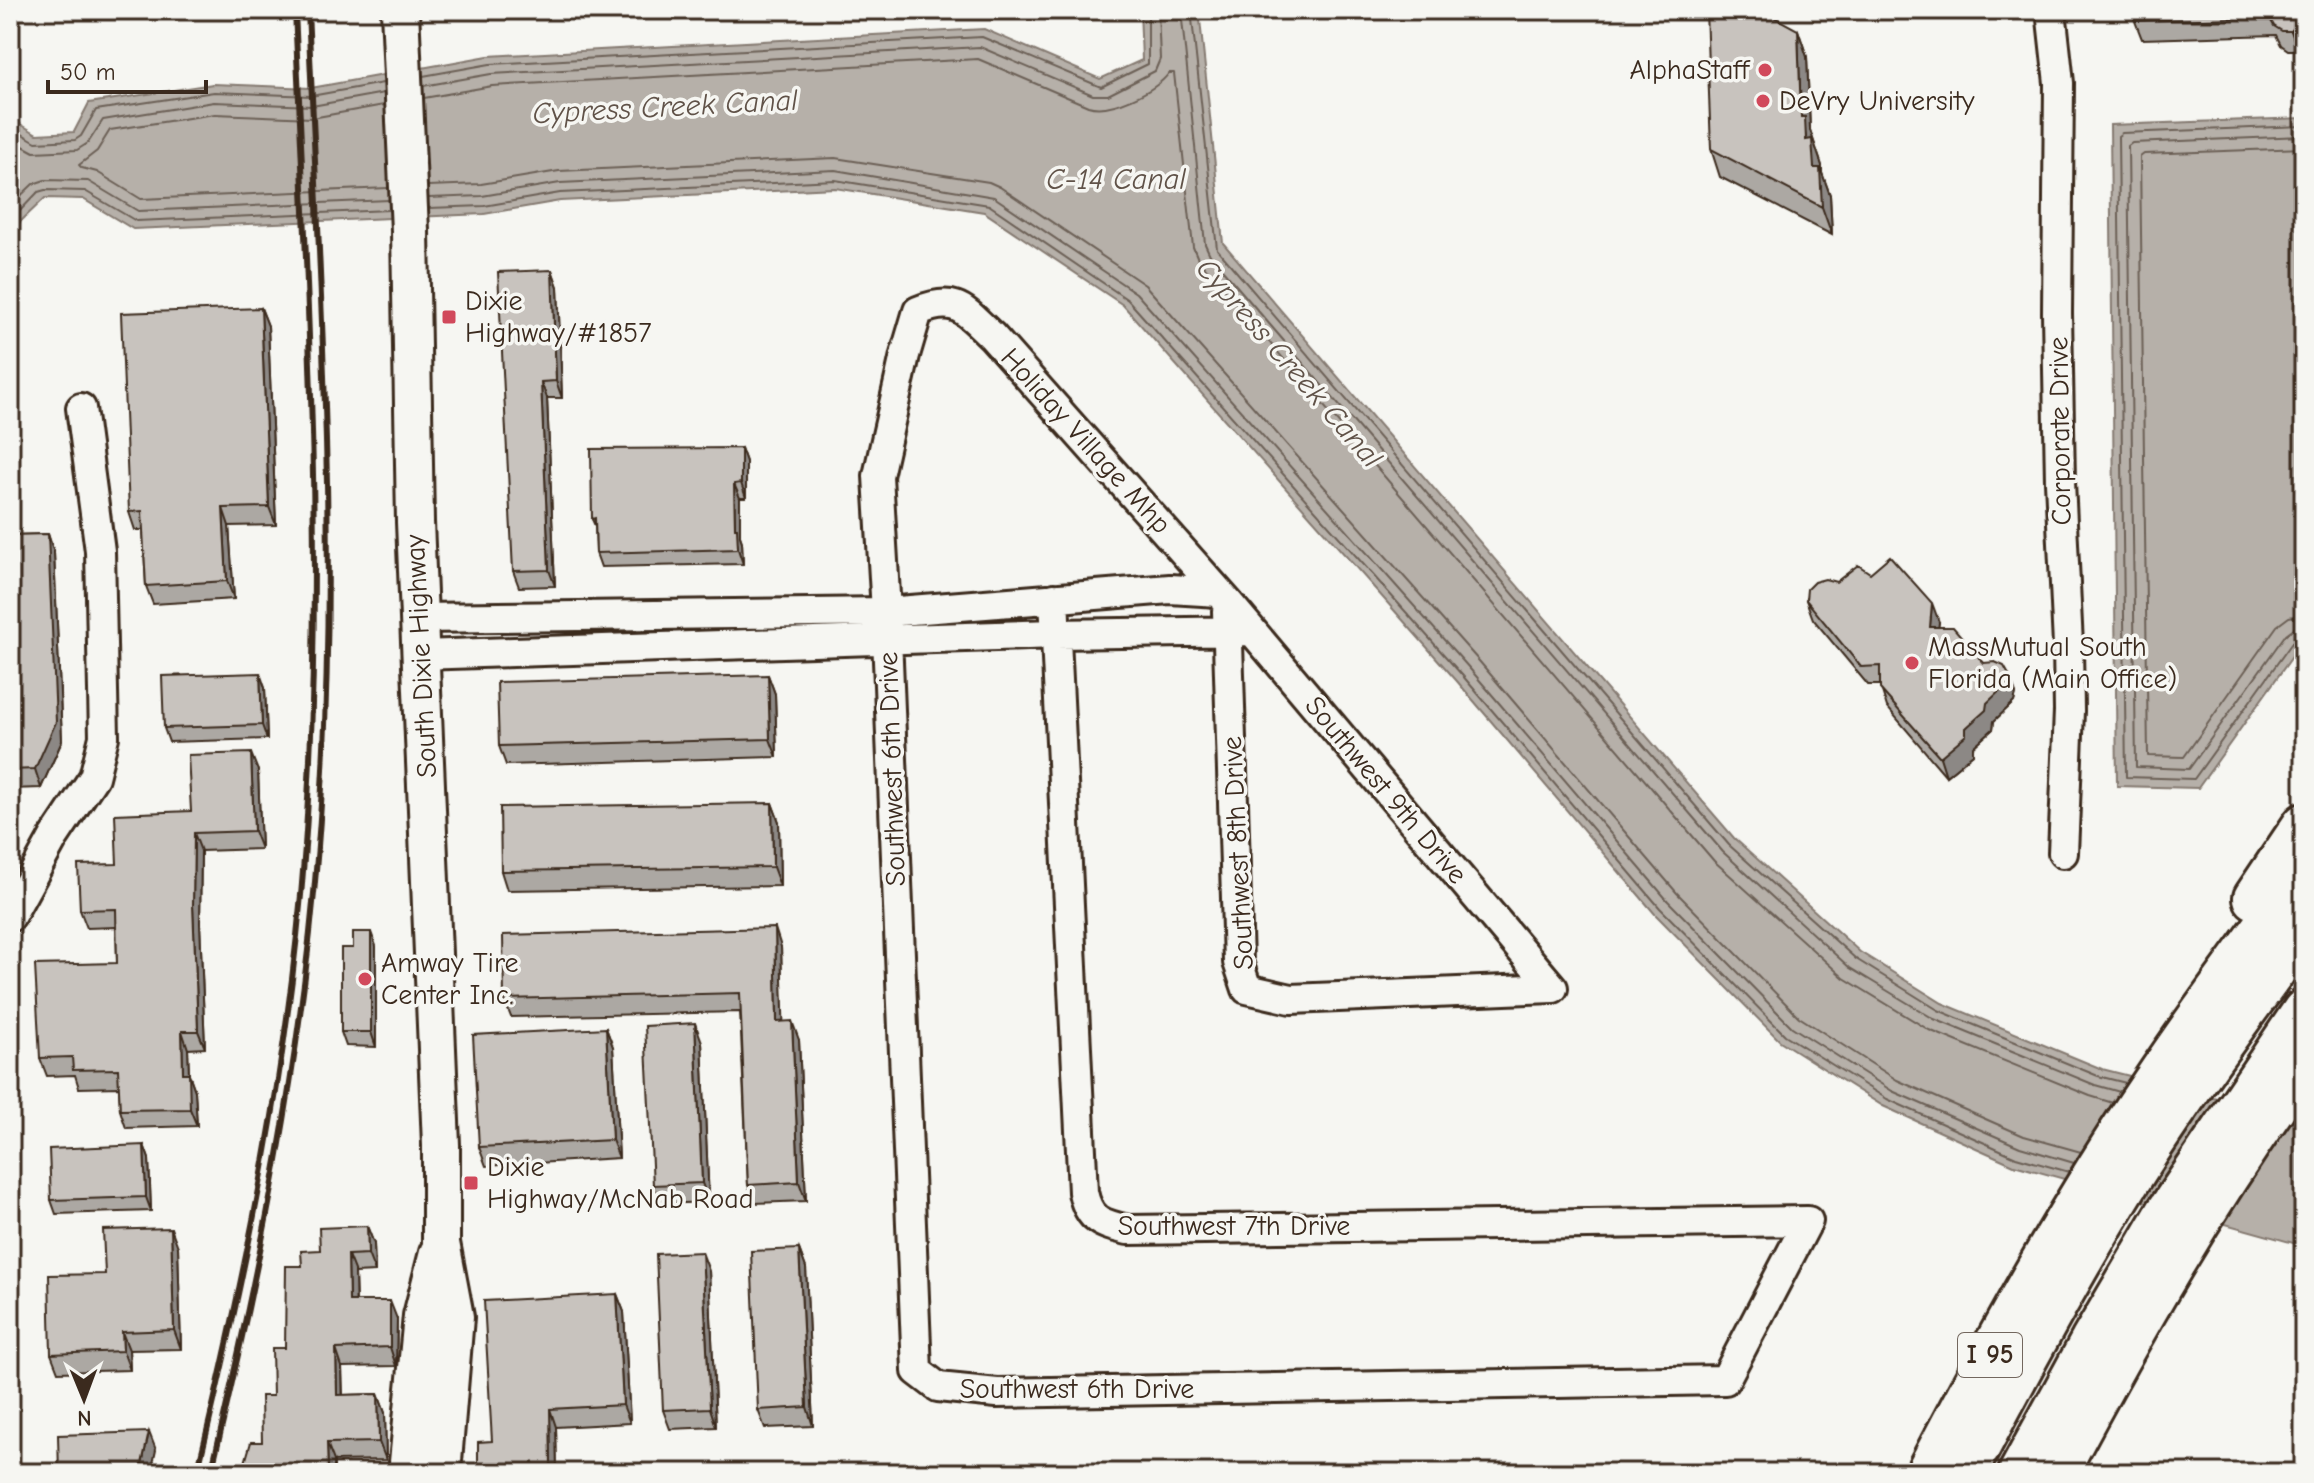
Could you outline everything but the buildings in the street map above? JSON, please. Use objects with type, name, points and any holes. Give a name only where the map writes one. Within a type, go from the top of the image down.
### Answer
[{"type":"highway","points":[[2202,1041],[2224,943],[2304,825]]},
{"type":"highway","name":"I 95","points":[[1927,1473],[2006,1326],[2072,1245],[2150,1088],[2202,1041],[2304,874]]},
{"type":"highway","points":[[2202,1041],[2304,930]]},
{"type":"highway","points":[[2020,1473],[2152,1266],[2232,1169],[2292,1065],[2304,1011]]},
{"type":"highway","points":[[1965,1473],[2072,1245]]},
{"type":"highway","points":[[2056,1473],[2152,1266]]},
{"type":"main road","name":"South Dixie Highway","points":[[400,10],[410,231],[420,655],[441,1145],[441,1243],[455,1317],[442,1473]]},
{"type":"main road","name":"South Dixie Highway","points":[[407,1473],[422,1316],[441,1243]]},
{"type":"street","name":"Corporate Drive","points":[[2051,10],[2059,83],[2057,313],[2069,711],[2063,853]]},
{"type":"street","name":"Holiday Village Mhp","points":[[886,612],[878,476],[918,311],[940,302],[961,308],[992,336],[1071,421],[1223,597]]},
{"type":"street","points":[[10,917],[54,837],[94,777],[104,737],[100,551],[81,408]]},
{"type":"street","points":[[419,618],[886,612],[1170,589],[1223,597]]},
{"type":"street","name":"Southwest 9th Drive","points":[[1223,597],[1240,631],[1553,988]]},
{"type":"street","name":"Southwest 7th Drive","points":[[1054,598],[1083,1192],[1086,1206],[1102,1224],[1128,1230],[1808,1221]]},
{"type":"street","name":"Southwest 6th Drive","points":[[886,612],[917,1371],[938,1387],[997,1393],[1725,1380],[1808,1221]]},
{"type":"street","points":[[420,655],[1240,631]]},
{"type":"street","name":"Southwest 8th Drive","points":[[1240,631],[1238,962],[1247,989],[1291,999],[1553,988]]},
{"type":"water","name":"C-14 Canal","points":[[1140,10],[1199,10],[1223,243],[1734,838],[1860,952],[1942,1003],[2102,1069],[2304,1120],[2304,1246],[2014,1165],[1883,1106],[1780,1041],[1655,914],[1456,680],[1123,305],[984,212],[835,188],[560,201],[484,214],[133,229],[83,199],[45,198],[18,224],[10,225],[10,118],[37,134],[74,132],[89,103],[213,84],[311,88],[488,56],[984,29],[1100,79],[1142,60]]},
{"type":"water","points":[[2304,118],[2304,640],[2198,788],[2117,786],[2110,125]]},
{"type":"railway","points":[[197,1473],[233,1318],[264,1162],[289,1004],[305,846],[311,742],[314,533],[309,323],[295,10]]},
{"type":"railway","points":[[211,1473],[277,1161],[301,1004],[318,846],[324,742],[328,533],[308,10]]},
{"type":"place","name":"AlphaStaff","points":[[1765,70]]},
{"type":"place","name":"DeVry University","points":[[1763,101]]},
{"type":"place","name":"Dixie Highway/#1857","points":[[449,317]]},
{"type":"place","name":"MassMutual South Florida (Main Office)","points":[[1912,663]]},
{"type":"place","name":"Amway Tire Center Inc.","points":[[365,979]]},
{"type":"place","name":"Dixie Highway/McNab Road","points":[[471,1183]]},
{"type":"water label","name":"Cypress Creek Canal","points":[[665,107]]},
{"type":"water label","name":"Cypress Creek Canal","points":[[1289,363]]}]
